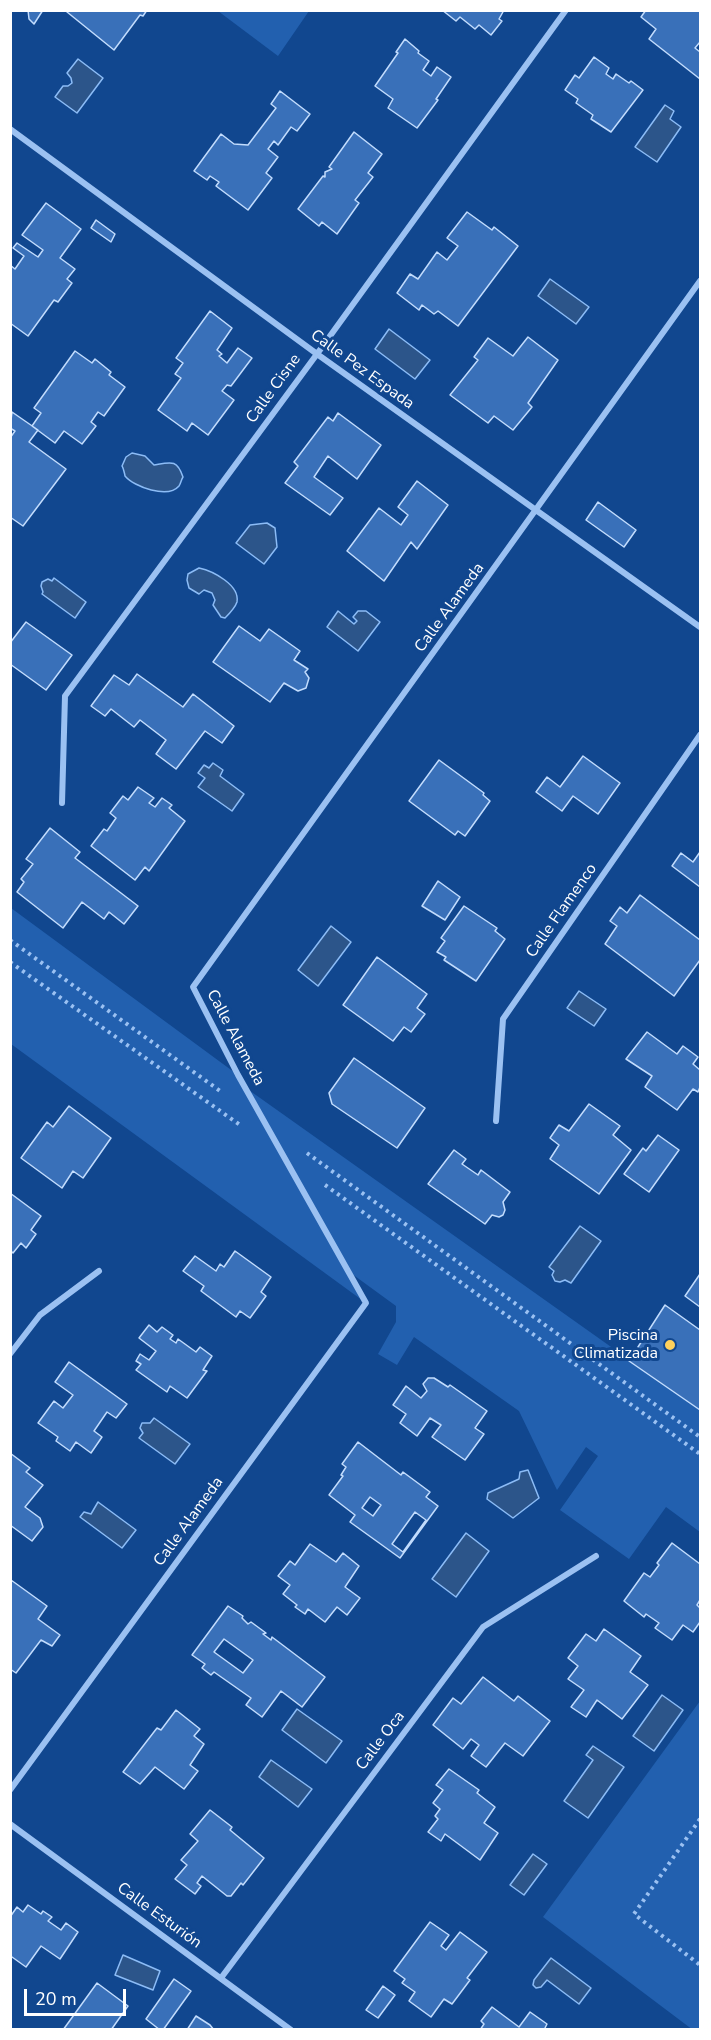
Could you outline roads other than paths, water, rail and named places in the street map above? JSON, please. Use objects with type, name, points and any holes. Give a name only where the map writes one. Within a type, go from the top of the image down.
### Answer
[{"type":"street","name":"Calle Cisne","points":[[62,803],[65,696],[317,354],[566,10]]},
{"type":"street","name":"Calle Pez Espada","points":[[10,129],[317,354],[700,627]]},
{"type":"street","name":"Calle Alameda","points":[[10,1790],[366,1303],[238,1075],[194,987],[700,281]]},
{"type":"street","name":"Calle Flamenco","points":[[496,1121],[503,1019],[700,735]]},
{"type":"street","points":[[10,1354],[40,1315],[99,1271]]},
{"type":"street","name":"Calle Oca","points":[[221,1978],[483,1627],[596,1556]]},
{"type":"street","name":"Calle Esturión","points":[[10,1824],[291,2030]]},
{"type":"place","name":"Piscina Climatizada","points":[[670,1345]]}]
